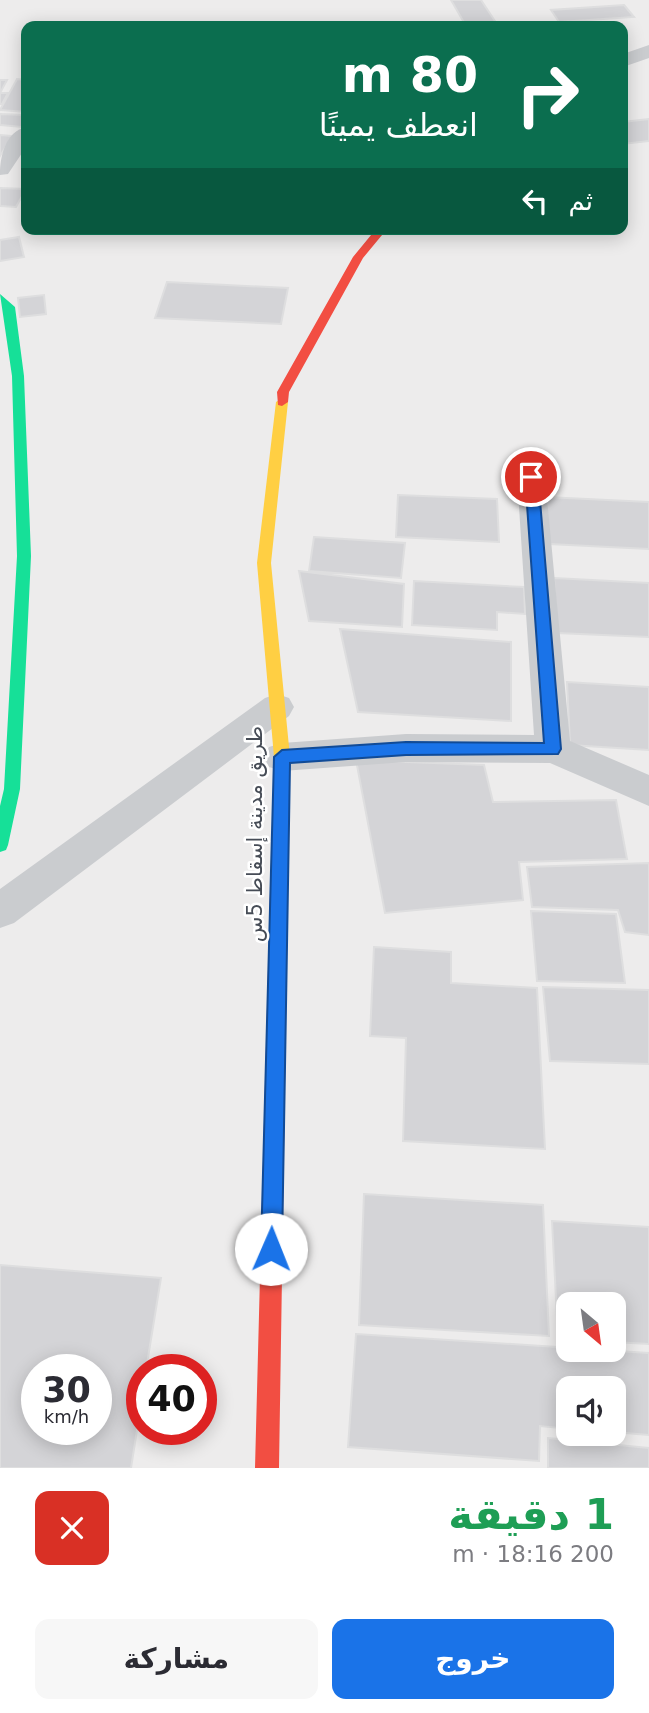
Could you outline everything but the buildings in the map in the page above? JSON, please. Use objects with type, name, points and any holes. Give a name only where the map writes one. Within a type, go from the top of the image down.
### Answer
[{"type":"street","points":[[628,59],[649,51]]},
{"type":"street","points":[[0,169],[21,140]]},
{"type":"street","name":"طريق مدينة إسقاط 5س","points":[[267,1468],[282,757],[264,563],[283,392],[358,257],[377,235]]},
{"type":"street","points":[[0,297],[9,307],[18,376],[24,556],[12,789],[0,845]]},
{"type":"street","points":[[531,477],[553,749]]},
{"type":"street","points":[[0,911],[277,707]]},
{"type":"street","points":[[282,757],[406,748],[553,749],[649,791]]},
{"type":"traffic: fast","points":[[0,297],[9,307],[18,376],[24,556],[12,789],[0,845]]},
{"type":"traffic: slow","points":[[279,893],[282,757],[264,563],[282,402]]},
{"type":"traffic: jam","points":[[282,402],[283,392],[358,257],[377,235]]},
{"type":"traffic: jam","points":[[267,1468],[279,893]]},
{"type":"route","points":[[271,1249],[282,757],[406,748],[553,749],[531,477]]}]
